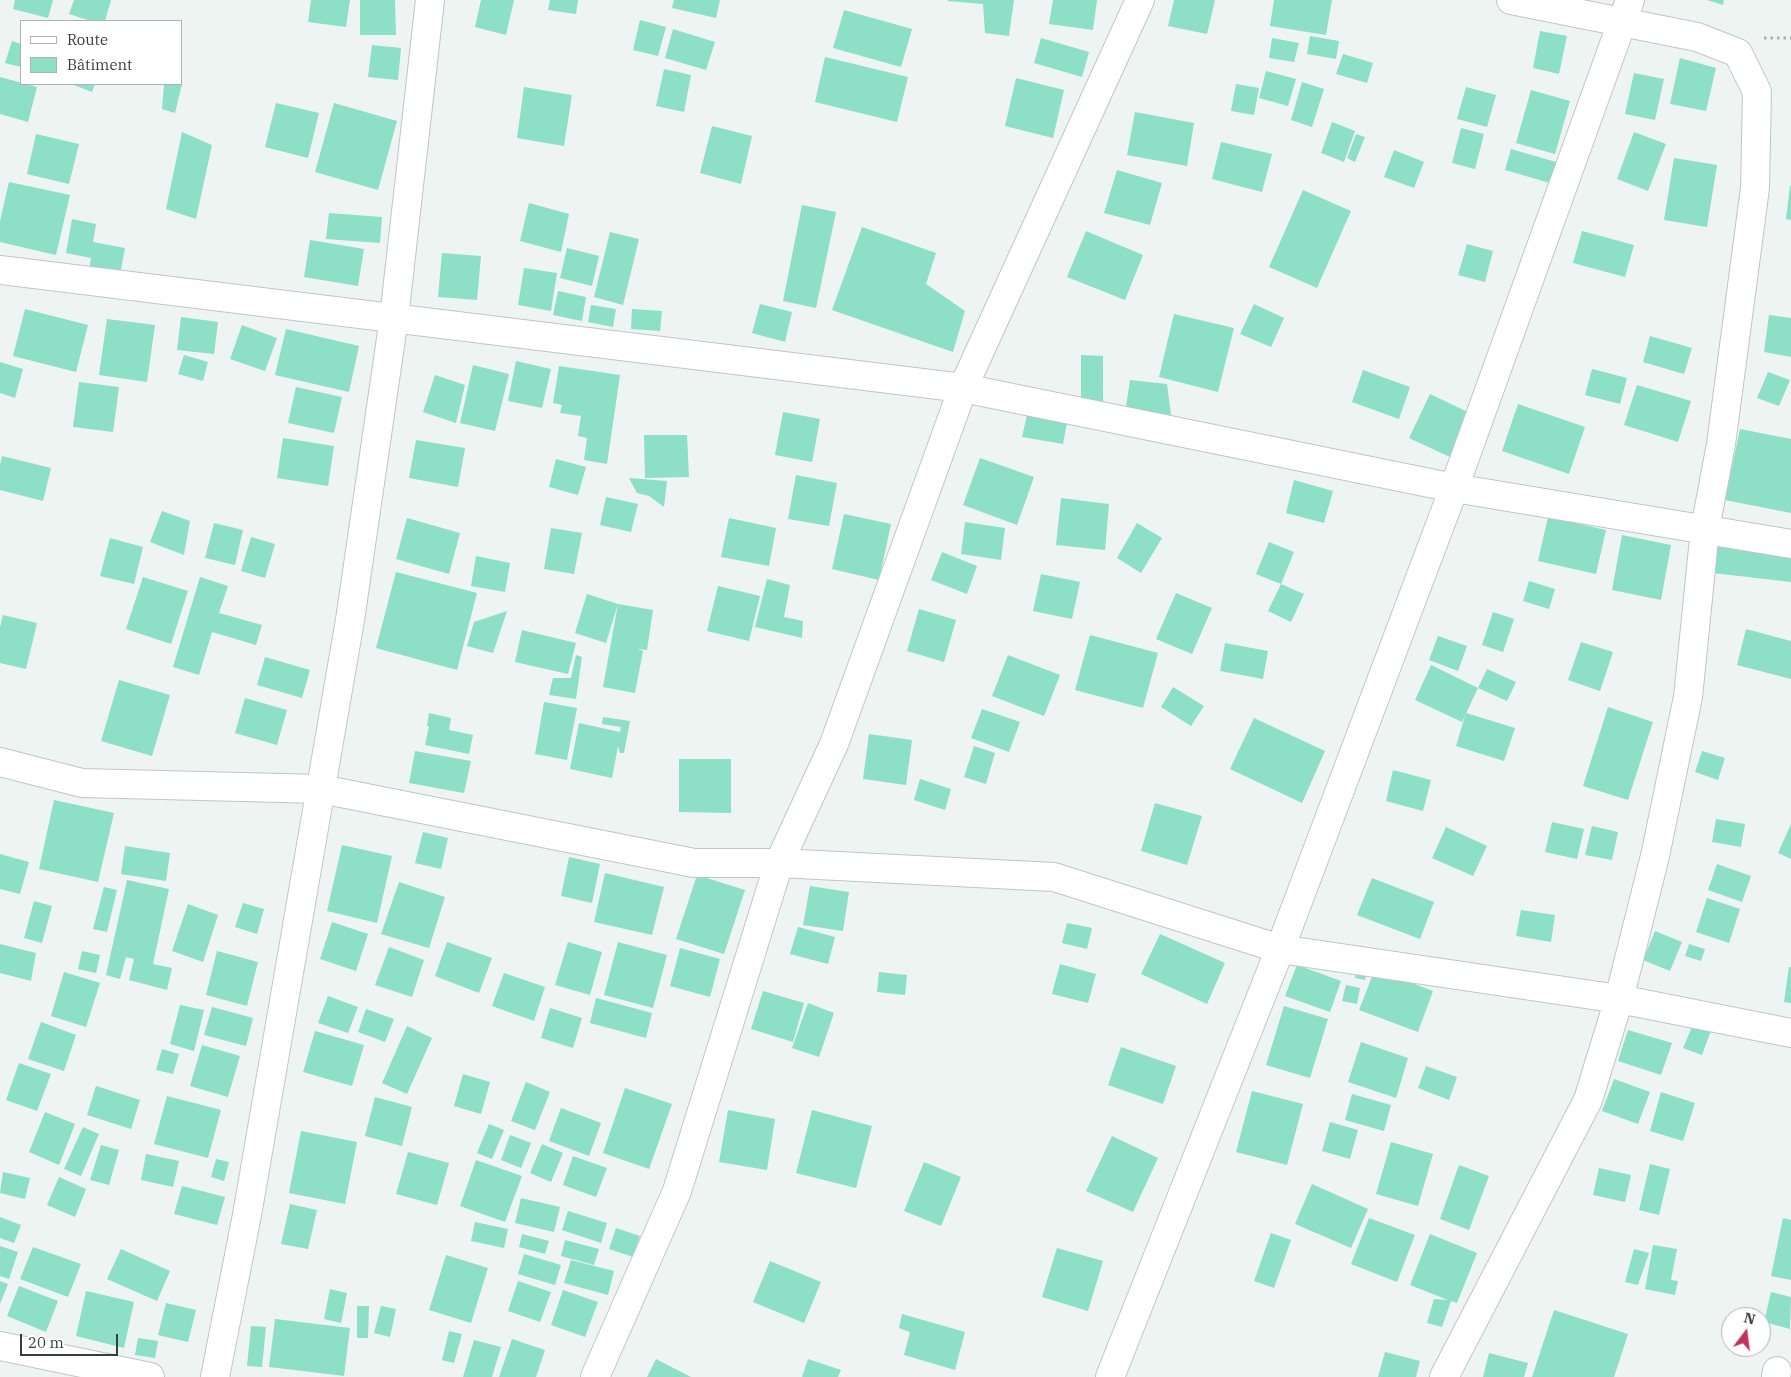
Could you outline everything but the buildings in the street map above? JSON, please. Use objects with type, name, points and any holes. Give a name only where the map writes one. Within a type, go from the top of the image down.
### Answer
[{"type":"street","points":[[215,1377],[247,1215],[350,620],[394,318],[430,0]]},
{"type":"street","points":[[595,1377],[677,1191],[779,863],[834,744],[963,388],[1140,0]]},
{"type":"street","points":[[1444,1377],[1588,1100],[1619,999],[1655,856],[1688,697],[1705,529],[1721,444],[1755,188],[1757,92],[1738,53],[1626,11],[1512,0]]},
{"type":"street","points":[[1110,1377],[1280,949],[1454,488],[1626,11]]},
{"type":"street","points":[[0,270],[963,388],[1454,488],[1791,544]]},
{"type":"street","points":[[0,762],[82,783],[321,789],[694,863],[779,863],[1054,877],[1280,949],[1619,999],[1791,1034]]},
{"type":"street","points":[[0,1346],[150,1377]]}]
